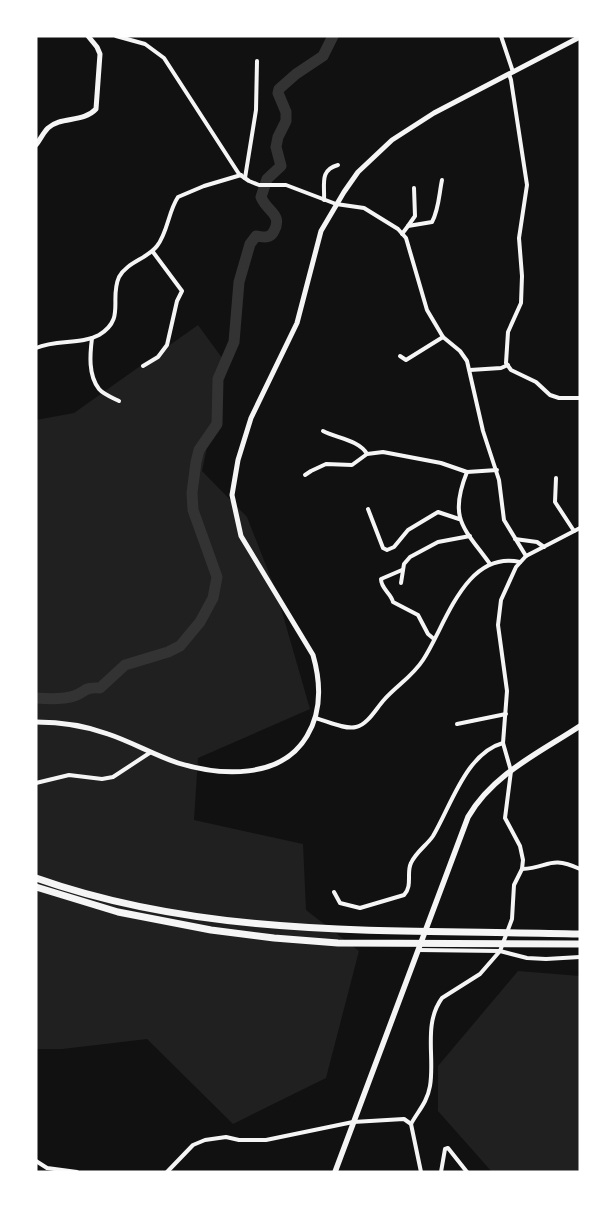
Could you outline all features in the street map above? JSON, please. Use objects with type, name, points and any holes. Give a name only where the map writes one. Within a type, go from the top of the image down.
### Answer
[{"type":"highway","points":[[36,878],[101,897],[179,913],[248,924],[339,930],[580,934]]},
{"type":"highway","points":[[36,887],[118,912],[212,930],[274,938],[338,943],[580,944]]},
{"type":"main road","points":[[36,145],[47,129],[53,125],[85,117],[96,109],[100,54],[88,36]]},
{"type":"main road","points":[[36,722],[88,729],[108,734],[188,766],[229,771],[259,770],[276,764],[294,752],[304,740],[315,718],[319,689],[318,673],[313,655],[241,536],[232,495],[238,460],[251,418],[290,342],[297,324],[321,231],[336,204],[367,162],[392,140],[434,113],[580,37]]},
{"type":"main road","points":[[335,1172],[468,817],[489,788],[511,771],[580,726]]},
{"type":"street","points":[[116,36],[145,44],[164,58],[243,177],[259,184],[293,187],[336,204],[372,212],[402,234],[409,246],[427,310],[443,337],[460,351],[470,370],[483,431],[497,470],[502,513],[506,527],[526,556]]},
{"type":"street","points":[[501,36],[511,73],[527,185],[519,238],[521,304],[506,341],[508,365],[520,376],[536,382],[550,395],[559,398],[580,398]]},
{"type":"street","points":[[243,177],[256,110],[257,61]]},
{"type":"street","points":[[324,200],[324,177],[330,168],[338,165]]},
{"type":"street","points":[[36,348],[92,338],[107,329],[115,319],[116,295],[121,274],[153,252],[165,233],[178,197],[204,186],[243,177]]},
{"type":"street","points":[[408,226],[432,222],[438,208],[437,202],[442,180]]},
{"type":"street","points":[[402,234],[415,216],[414,188]]},
{"type":"street","points":[[143,366],[158,357],[167,345],[177,301],[182,291],[153,252]]},
{"type":"street","points":[[400,356],[406,360],[443,337]]},
{"type":"street","points":[[92,338],[89,359],[99,389],[119,401]]},
{"type":"street","points":[[470,370],[501,368],[508,365]]},
{"type":"street","points":[[323,431],[345,439],[365,450],[367,454]]},
{"type":"street","points":[[305,476],[310,470],[326,464],[356,463],[367,454],[395,453],[441,462],[467,472],[497,470]]},
{"type":"street","points":[[467,472],[459,492],[459,519],[490,564]]},
{"type":"street","points":[[556,478],[556,502],[574,532]]},
{"type":"street","points":[[368,509],[384,548],[387,550],[394,547],[408,530],[438,512],[459,519]]},
{"type":"street","points":[[409,1122],[423,1108],[430,1088],[430,1047],[433,1015],[442,998],[480,974],[500,951],[512,919],[514,885],[522,869],[523,860],[520,846],[505,818],[511,771],[503,743],[508,691],[498,625],[498,609],[520,562],[526,556],[580,528]]},
{"type":"street","points":[[401,584],[404,564],[410,557],[428,546],[470,536]]},
{"type":"street","points":[[515,539],[536,542],[544,547]]},
{"type":"street","points":[[315,718],[352,728],[359,727],[388,695],[416,670],[470,579],[478,570],[490,564],[508,560],[520,562]]},
{"type":"street","points":[[402,570],[384,576],[381,579],[381,584],[392,596],[394,602],[420,617],[428,634],[434,639]]},
{"type":"street","points":[[457,724],[506,714]]},
{"type":"street","points":[[334,892],[340,903],[360,908],[404,895],[409,886],[410,864],[434,833],[473,762],[490,748],[503,743]]},
{"type":"street","points":[[36,783],[69,775],[102,778],[113,776],[151,752]]},
{"type":"street","points":[[522,869],[553,862],[567,863],[580,870]]},
{"type":"street","points":[[418,950],[500,951],[527,958],[580,957]]},
{"type":"street","points":[[167,1172],[193,1145],[205,1140],[226,1137],[240,1140],[266,1140],[353,1122],[404,1119],[409,1122],[421,1172]]},
{"type":"street","points":[[441,1172],[445,1150],[448,1148],[467,1172]]},
{"type":"street","points":[[36,1161],[48,1168],[77,1172]]},
{"type":"shaded area","points":[[198,325],[225,362],[202,471],[247,517],[276,591],[310,709],[198,758],[194,820],[303,844],[306,910],[359,951],[326,1078],[233,1124],[147,1039],[62,1049],[36,1049],[36,420],[74,413]]},
{"type":"shaded area","points":[[518,971],[580,976],[580,1172],[492,1172],[438,1111],[438,1066]]},
{"type":"waterway","points":[[36,698],[65,698],[74,696],[87,689],[100,688],[125,665],[168,652],[180,646],[200,622],[213,598],[217,577],[193,510],[192,493],[196,462],[199,450],[217,424],[218,379],[234,342],[239,282],[250,244],[256,236],[266,237],[271,235],[277,221],[261,197],[267,179],[281,166],[276,147],[278,137],[286,121],[286,112],[278,93],[279,89],[296,74],[323,56],[333,36]]}]
